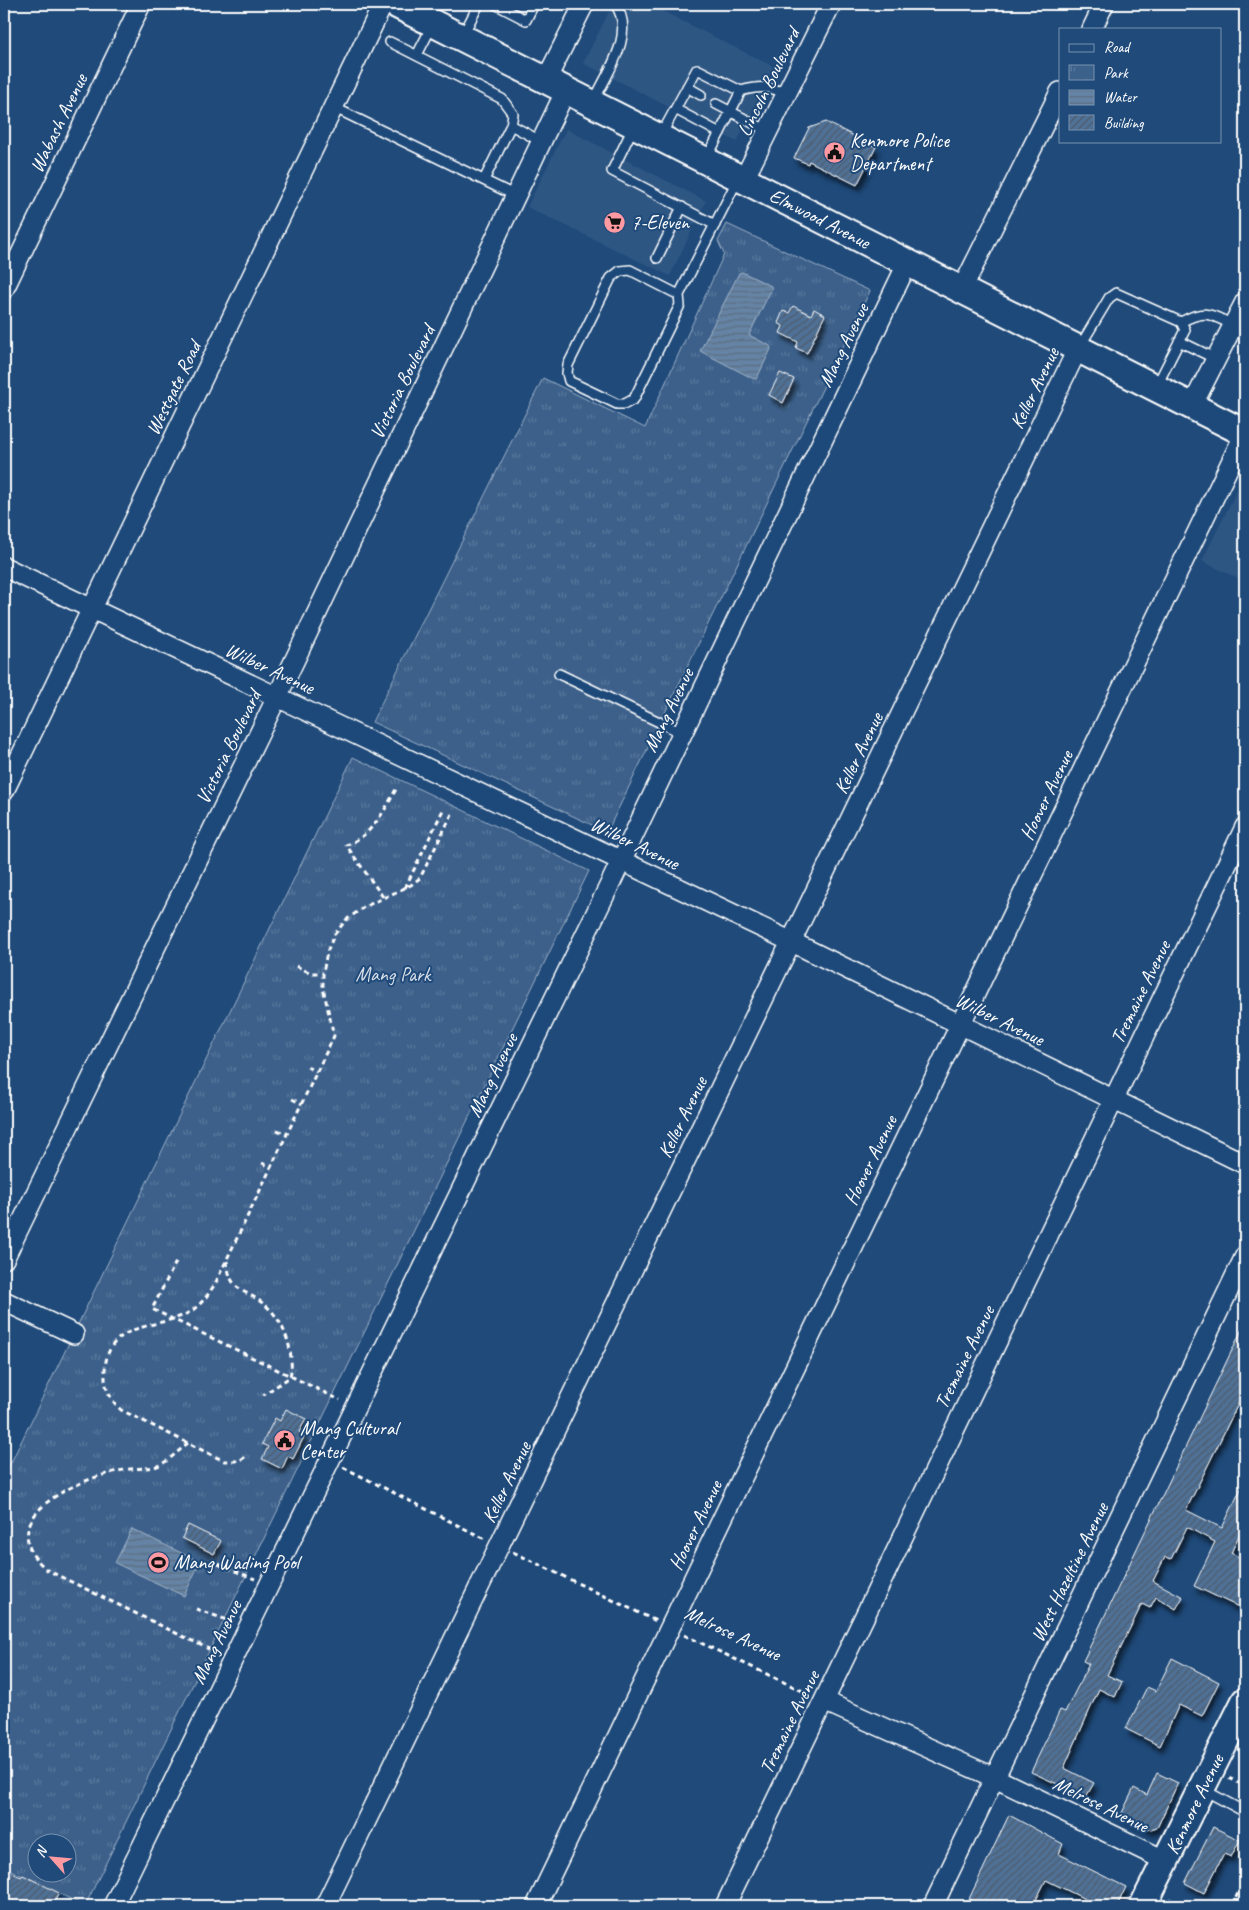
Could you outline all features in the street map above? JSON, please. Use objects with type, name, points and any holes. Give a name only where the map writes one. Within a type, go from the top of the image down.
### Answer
[{"type":"street","name":"Wabash Avenue","points":[[4,289],[141,4]]},
{"type":"street","name":"Westgate Road","points":[[4,791],[383,4]]},
{"type":"street","name":"Elmwood Avenue","points":[[395,4],[1245,433]]},
{"type":"street","name":"Victoria Boulevard","points":[[4,1259],[277,697],[542,142],[556,85],[584,4]]},
{"type":"street","name":"Lincoln Boulevard","points":[[741,178],[768,131],[831,4]]},
{"type":"street","points":[[1092,28],[1104,4]]},
{"type":"street","points":[[962,289],[1059,94]]},
{"type":"street","name":"Mang Avenue","points":[[113,1906],[621,860],[908,262]]},
{"type":"street","points":[[1192,406],[1245,302]]},
{"type":"street","name":"Keller Avenue","points":[[325,1906],[1078,348]]},
{"type":"street","name":"Hoover Avenue","points":[[536,1906],[1245,433]]},
{"type":"street","name":"Wilber Avenue","points":[[4,567],[792,942],[1245,1164]]},
{"type":"street","name":"Tremaine Avenue","points":[[724,1906],[1245,827]]},
{"type":"street","name":"West Hazeltine Avenue","points":[[933,1906],[1245,1256]]},
{"type":"street","points":[[4,1301],[74,1334]]},
{"type":"street","name":"Melrose Avenue","points":[[824,1701],[995,1778],[1166,1861]]},
{"type":"street","name":"Kenmore Avenue","points":[[1155,1902],[1166,1861],[1245,1701]]},
{"type":"lane","points":[[461,37],[479,4]]},
{"type":"lane","points":[[495,4],[526,20],[534,4]]},
{"type":"lane","points":[[592,103],[623,40],[623,27],[615,4]]},
{"type":"lane","points":[[417,56],[433,23]]},
{"type":"lane","points":[[390,42],[507,102],[513,114],[511,126],[484,180]]},
{"type":"lane","points":[[660,137],[697,69],[741,91],[759,86],[771,87],[787,94]]},
{"type":"lane","points":[[687,88],[702,95]]},
{"type":"lane","points":[[706,160],[741,91]]},
{"type":"lane","points":[[716,104],[768,131]]},
{"type":"lane","points":[[333,107],[516,196]]},
{"type":"lane","points":[[675,109],[720,133]]},
{"type":"lane","points":[[635,124],[612,171],[715,224]]},
{"type":"lane","points":[[511,126],[542,142]]},
{"type":"lane","points":[[680,295],[630,270],[620,271],[610,278],[568,365],[567,373],[569,380],[617,404],[625,404],[634,399],[680,305],[680,295],[715,224],[741,178]]},
{"type":"lane","points":[[657,258],[682,207]]},
{"type":"lane","points":[[1078,348],[1109,298],[1116,293],[1181,322],[1185,330],[1156,387]]},
{"type":"lane","points":[[1181,322],[1196,314],[1203,313],[1210,314],[1234,325]]},
{"type":"lane","points":[[1179,341],[1216,359]]},
{"type":"lane","points":[[559,674],[682,733]]},
{"type":"lane","points":[[1202,1789],[1245,1812]]},
{"type":"path","points":[[383,897],[346,845],[356,842],[366,834],[387,808],[397,787]]},
{"type":"path","points":[[405,888],[443,810]]},
{"type":"path","points":[[244,1457],[239,1461],[224,1461],[121,1410],[111,1400],[104,1384],[106,1356],[124,1334],[139,1327],[172,1319],[198,1307],[215,1284],[334,1036],[323,988],[322,973],[327,952],[334,935],[346,920],[364,907],[405,888],[420,878],[452,814]]},
{"type":"path","points":[[296,966],[311,972],[322,973]]},
{"type":"path","points":[[307,1067],[317,1072]]},
{"type":"path","points":[[292,1099],[302,1104]]},
{"type":"path","points":[[278,1130],[287,1134]]},
{"type":"path","points":[[262,1162],[272,1167]]},
{"type":"path","points":[[227,1260],[228,1275],[235,1287],[266,1305],[284,1333],[293,1363],[290,1376],[263,1395]]},
{"type":"path","points":[[176,1262],[152,1310],[342,1401]]},
{"type":"path","points":[[188,1443],[156,1467],[123,1470],[85,1480],[58,1492],[31,1521],[28,1535],[32,1552],[47,1570],[219,1654]]},
{"type":"path","name":"Melrose Avenue","points":[[339,1465],[500,1546],[824,1701]]},
{"type":"path","points":[[218,1564],[255,1580]]},
{"type":"path","points":[[196,1609],[235,1622]]},
{"type":"path","points":[[1226,1776],[1245,1786]]},
{"type":"path","points":[[1232,1906],[1245,1878]]},
{"type":"path","points":[[1241,1887],[1245,1889]]},
{"type":"path","points":[[1155,1902],[1184,1906]]},
{"type":"shaded area","points":[[613,4],[648,4],[774,67],[737,142],[583,63]]},
{"type":"shaded area","points":[[566,129],[706,201],[670,276],[527,207]]},
{"type":"shaded area","points":[[1245,474],[1245,582],[1202,561]]},
{"type":"green space","points":[[727,224],[870,291],[607,832],[372,722],[543,378],[645,428],[724,254],[718,241]]},
{"type":"green space","name":"Mang Park","points":[[353,757],[589,871],[85,1906],[35,1882],[78,1882],[78,1832],[28,1832],[28,1879],[4,1867],[4,1477]]},
{"type":"water","points":[[742,272],[772,288],[749,335],[770,346],[771,349],[757,378],[754,379],[700,351],[739,273]]},
{"type":"water","name":"Mang Wading Pool","points":[[132,1529],[200,1562],[184,1596],[115,1563]]},
{"type":"building","name":"Kenmore Police Department","points":[[826,122],[876,147],[857,185],[809,161],[808,164],[794,158],[809,128]]},
{"type":"building","points":[[793,306],[811,315],[814,309],[825,315],[807,353],[796,348],[798,342],[780,333],[783,326],[778,323],[783,311],[789,313]]},
{"type":"building","points":[[780,373],[794,379],[783,403],[769,395]]},
{"type":"building","points":[[1245,1323],[1245,1390],[1186,1510],[1222,1528],[1245,1480],[1245,1522],[1231,1553],[1245,1560],[1245,1610],[1194,1586],[1215,1542],[1187,1527],[1171,1559],[1165,1557],[1153,1581],[1183,1597],[1176,1609],[1156,1597],[1150,1608],[1142,1604],[1107,1675],[1122,1682],[1115,1697],[1099,1689],[1064,1768],[1094,1783],[1086,1797],[1031,1772],[1060,1710],[1065,1712],[1089,1664],[1083,1661]]},
{"type":"building","name":"Mang Cultural Center","points":[[286,1409],[306,1419],[299,1432],[305,1435],[293,1459],[288,1456],[282,1469],[262,1459],[268,1447],[262,1444],[275,1418],[280,1421]]},
{"type":"building","points":[[188,1525],[221,1541],[214,1554],[182,1538]]},
{"type":"building","points":[[1172,1658],[1219,1682],[1202,1716],[1179,1705],[1160,1746],[1126,1729],[1147,1687],[1156,1691]]},
{"type":"building","points":[[1157,1773],[1178,1783],[1157,1828],[1151,1830],[1121,1815],[1134,1788],[1147,1795]]},
{"type":"building","points":[[1009,1815],[1063,1844],[1059,1854],[1126,1887],[1117,1906],[1099,1906],[1046,1880],[1033,1906],[985,1906],[969,1899]]},
{"type":"building","points":[[1213,1827],[1240,1840],[1231,1857],[1224,1854],[1204,1893],[1185,1883]]},
{"type":"building","points":[[4,1869],[21,1877],[23,1875],[28,1878],[28,1882],[37,1882],[59,1893],[52,1906],[4,1906]]},
{"type":"place","name":"Kenmore Police Department","points":[[834,152]]},
{"type":"place","name":"7-Eleven","points":[[615,222]]},
{"type":"place","name":"Mang Cultural Center","points":[[284,1440]]},
{"type":"place","name":"Mang Wading Pool","points":[[158,1562]]}]
